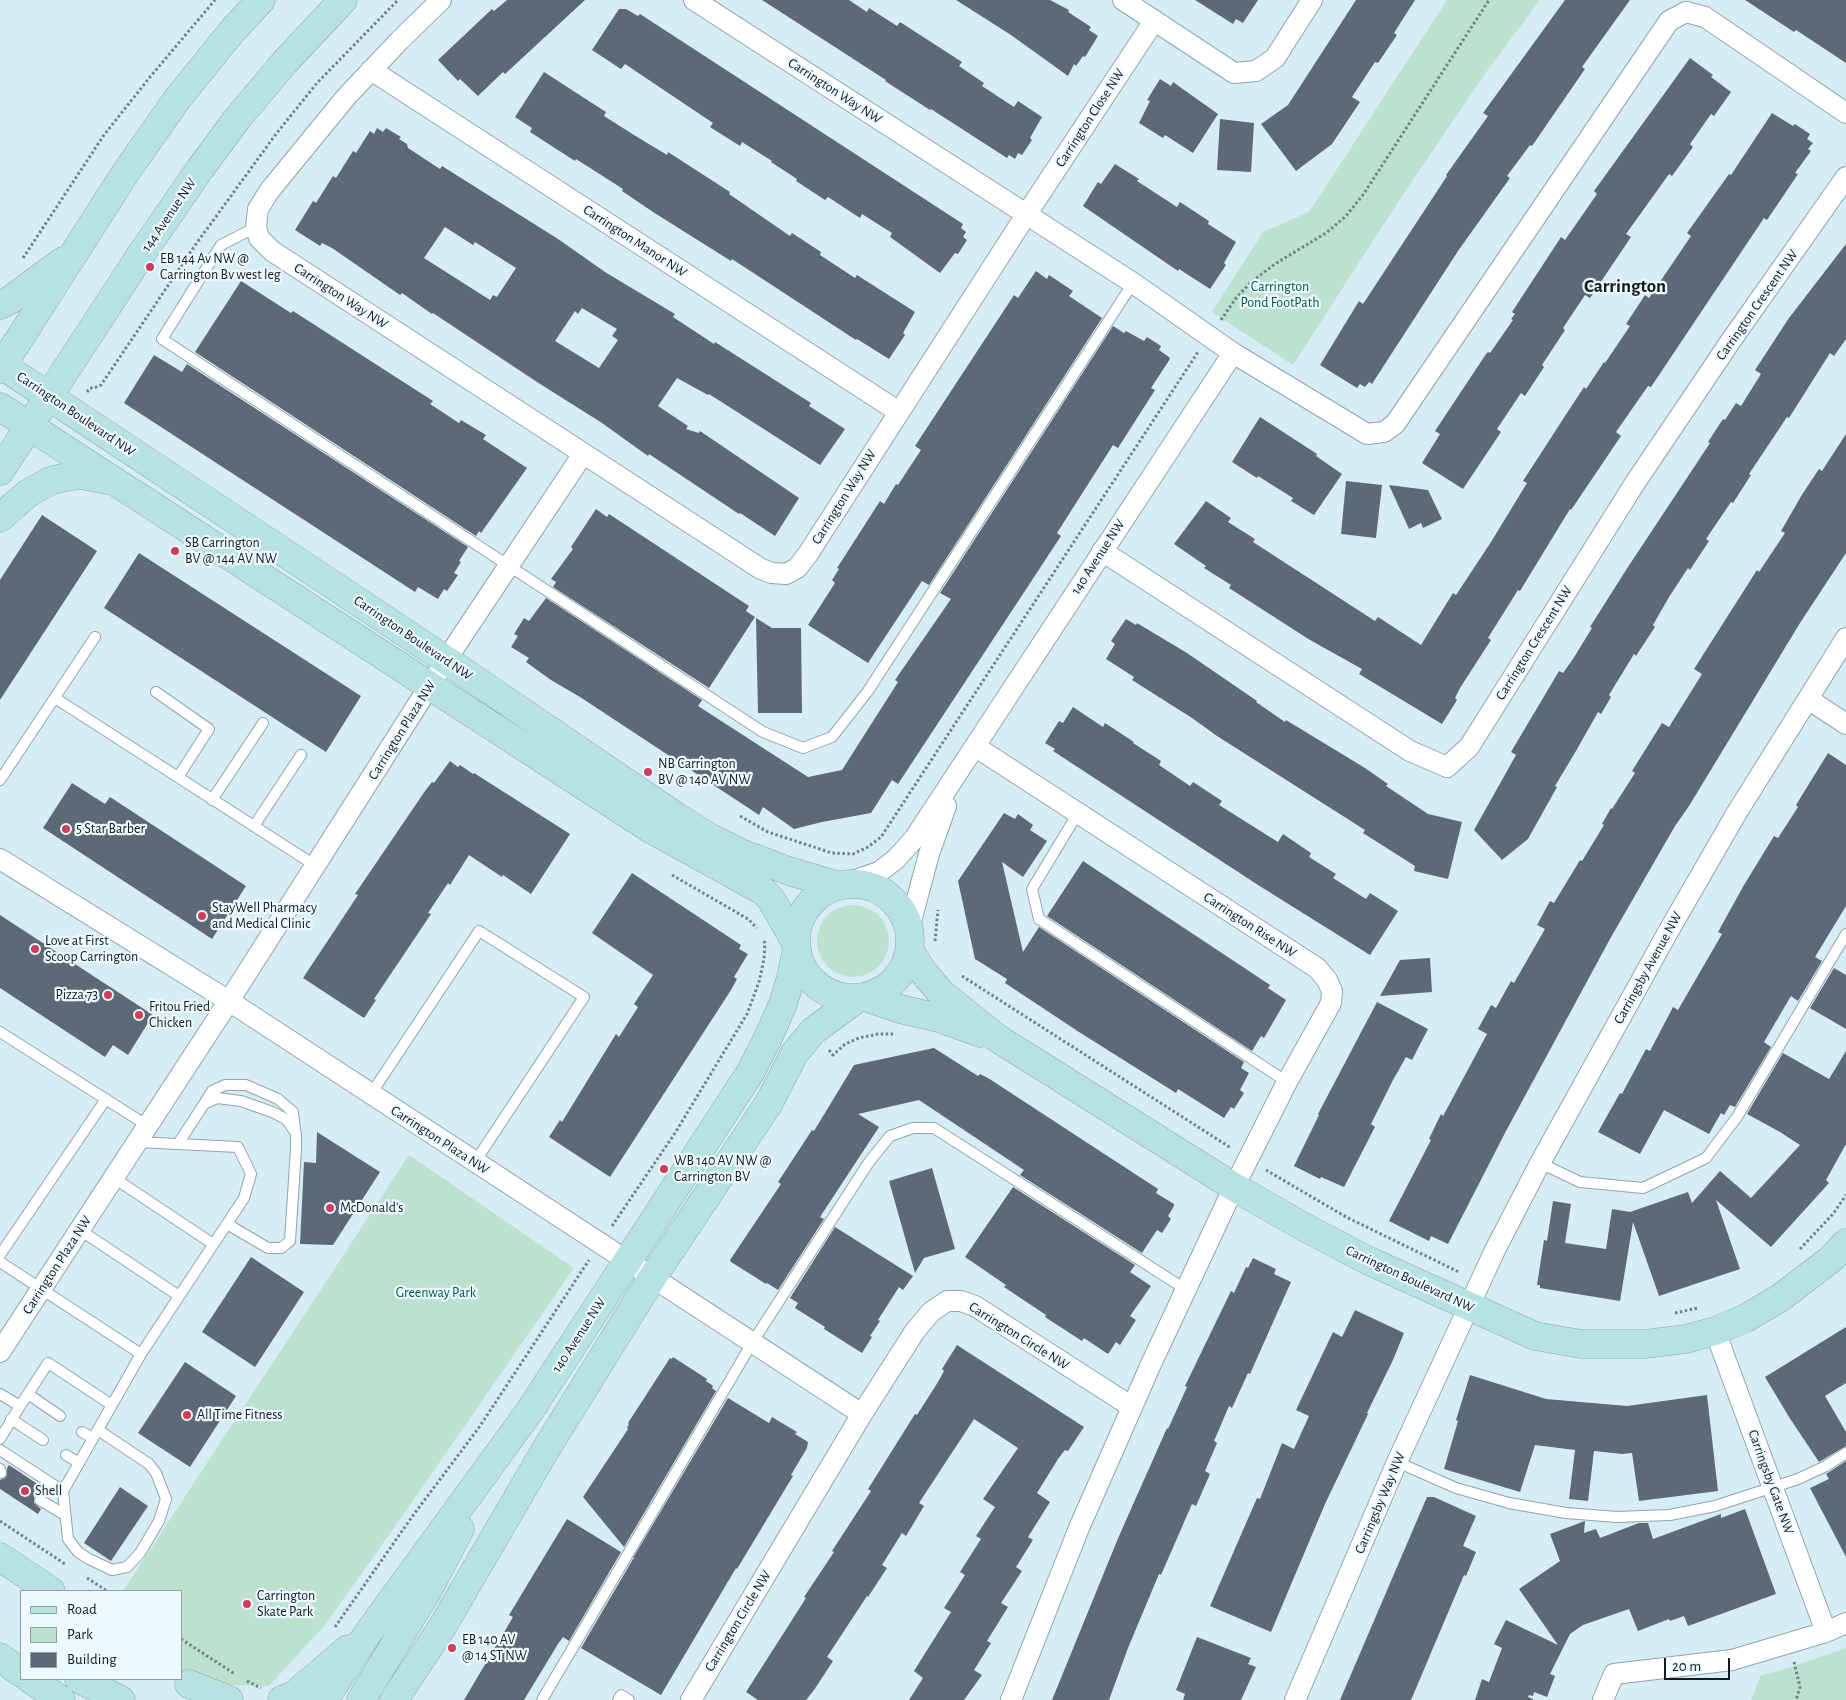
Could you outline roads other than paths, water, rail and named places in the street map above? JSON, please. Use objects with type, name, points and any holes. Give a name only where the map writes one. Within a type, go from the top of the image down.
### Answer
[{"type":"street","points":[[1,366],[126,172],[178,98],[233,30],[261,0]]},
{"type":"street","name":"144 Avenue NW","points":[[0,471],[140,256],[200,169],[237,119],[284,63],[343,0]]},
{"type":"street","points":[[256,227],[258,210],[270,190],[325,121],[371,70],[441,0]]},
{"type":"street","name":"Carrington Way NW","points":[[694,0],[1133,283],[1233,353]]},
{"type":"street","points":[[1123,0],[1234,73],[1256,71],[1276,58],[1312,0]]},
{"type":"street","points":[[1233,353],[1367,434],[1384,432],[1395,424],[1669,21],[1686,12],[1705,17],[1846,113]]},
{"type":"street","name":"Carrington Close NW","points":[[1026,215],[1154,20]]},
{"type":"street","name":"Carrington Manor NW","points":[[371,70],[899,412]]},
{"type":"street","name":"Carrington Crescent NW","points":[[1102,551],[1410,751],[1447,767],[1469,748],[1635,483],[1730,342],[1846,177]]},
{"type":"street","name":"Carrington Way NW","points":[[256,227],[259,238],[272,251],[761,569],[772,573],[786,574],[797,568],[808,554],[1026,215]]},
{"type":"street","points":[[0,305],[10,300],[78,249]]},
{"type":"street","name":"140 Avenue NW","points":[[324,1700],[368,1633],[497,1456],[559,1366],[750,1073],[783,1004],[790,981],[799,924],[808,907],[821,894],[879,872],[896,859],[922,827],[1233,353]]},
{"type":"street","name":"Carrington Boulevard NW","points":[[1,366],[446,660],[677,817],[711,838],[749,856],[789,871],[841,885]]},
{"type":"street","points":[[0,407],[650,828],[763,890],[771,899],[796,946],[804,971],[820,988],[841,997],[861,998]]},
{"type":"street","points":[[446,660],[583,454]]},
{"type":"street","points":[[0,518],[27,494],[50,481],[83,475],[115,482]]},
{"type":"street","name":"Carringsby Avenue NW","points":[[1467,1306],[1540,1163],[1668,932],[1736,814],[1846,638]]},
{"type":"street","name":"Carrington Plaza NW","points":[[0,1352],[229,1001],[446,660]]},
{"type":"street","points":[[1808,699],[1846,724]]},
{"type":"street","name":"140 Avenue NW","points":[[394,1700],[441,1629],[546,1449],[652,1278],[769,1103],[794,1054],[813,1031],[861,998],[890,985],[903,970],[918,941],[929,854],[939,823],[970,755]]},
{"type":"street","name":"Carrington Rise NW","points":[[970,755],[1078,813],[1317,968],[1327,980],[1332,991],[1331,1003],[1234,1187]]},
{"type":"street","points":[[0,858],[229,1001]]},
{"type":"street","points":[[841,885],[865,885],[886,893],[901,909],[918,941]]},
{"type":"street","name":"Carrington Boulevard NW","points":[[918,941],[924,973],[941,992],[997,1038],[1234,1187],[1304,1227],[1367,1260],[1535,1336],[1581,1344],[1645,1344],[1686,1339],[1715,1331],[1746,1318],[1807,1280],[1846,1243]]},
{"type":"street","name":"Carrington Boulevard NW","points":[[861,998],[900,1010],[939,1018],[997,1038]]},
{"type":"street","name":"Carrington Plaza NW","points":[[229,1001],[652,1278]]},
{"type":"street","points":[[1011,1700],[1080,1528],[1132,1407],[1234,1187]]},
{"type":"street","points":[[652,1278],[862,1414]]},
{"type":"street","name":"Carrington Circle NW","points":[[690,1700],[862,1414],[915,1331],[931,1312],[947,1301],[961,1301],[975,1306],[1132,1407]]},
{"type":"street","name":"Carringsby Way NW","points":[[1295,1700],[1397,1462],[1467,1306]]},
{"type":"street","name":"Carringsby Gate NW","points":[[1715,1331],[1826,1632]]},
{"type":"street","points":[[361,1700],[428,1590],[497,1456]]},
{"type":"street","points":[[0,1557],[50,1590]]},
{"type":"street","points":[[1603,1700],[1614,1674],[1732,1660],[1826,1632],[1846,1624]]},
{"type":"street","points":[[275,1693],[294,1694],[368,1633]]},
{"type":"street","points":[[0,1638],[20,1648]]},
{"type":"street","points":[[0,1657],[20,1672]]},
{"type":"street","points":[[31,1680],[61,1700]]},
{"type":"street","points":[[81,1680],[121,1700]]},
{"type":"street","points":[[185,1681],[238,1686]]},
{"type":"street","points":[[185,1681],[211,1700]]},
{"type":"lane","points":[[256,227],[221,245],[162,339],[762,732],[803,748],[832,737],[868,691],[1133,283]]},
{"type":"lane","points":[[0,780],[95,637]]},
{"type":"lane","points":[[156,692],[209,729],[178,777]]},
{"type":"lane","points":[[54,698],[316,866]]},
{"type":"lane","points":[[212,800],[263,723]]},
{"type":"lane","points":[[254,826],[301,755]]},
{"type":"lane","points":[[1078,813],[1032,889],[1039,919],[1288,1082]]},
{"type":"lane","points":[[371,1094],[479,931],[584,997],[475,1162]]},
{"type":"lane","points":[[1540,1163],[1580,1182],[1643,1188],[1706,1158],[1737,1118],[1846,934]]},
{"type":"lane","points":[[0,1032],[106,1099],[142,1134],[178,1144],[238,1147],[251,1174],[244,1198],[141,1354],[95,1434],[63,1491],[68,1539],[78,1552],[112,1570],[127,1567],[140,1553],[160,1521],[166,1499],[156,1473],[149,1464],[95,1434],[82,1432]]},
{"type":"lane","points":[[178,1144],[212,1091],[225,1085],[246,1085],[278,1099],[293,1112],[296,1149],[290,1241],[280,1248],[268,1248],[227,1224]]},
{"type":"lane","points":[[204,1104],[217,1098],[241,1101],[286,1119],[296,1133]]},
{"type":"lane","points":[[0,1255],[106,1099]]},
{"type":"lane","points":[[542,1700],[752,1343],[869,1162],[890,1136],[913,1128],[934,1128],[1185,1290]]},
{"type":"lane","points":[[114,1178],[214,1244]]},
{"type":"lane","points":[[80,1230],[179,1296]]},
{"type":"lane","points":[[0,1262],[141,1354]]},
{"type":"lane","points":[[0,1439],[48,1363],[112,1405]]},
{"type":"lane","points":[[0,1394],[20,1406]]},
{"type":"lane","points":[[28,1394],[60,1416]]},
{"type":"lane","points":[[11,1419],[44,1440]]},
{"type":"lane","points":[[0,1450],[63,1491]]},
{"type":"lane","points":[[1397,1462],[1456,1488],[1509,1503],[1566,1513],[1617,1517],[1670,1515],[1715,1506],[1798,1479],[1846,1453]]},
{"type":"lane","points":[[66,1455],[79,1463]]},
{"type":"lane","points":[[40,1500],[65,1515]]},
{"type":"lane","points":[[618,1700],[621,1695],[630,1700]]},
{"type":"place","name":"EB 144 Av NW @ Carrington Bv west leg","points":[[150,267]]},
{"type":"place","name":"SB Carrington BV @ 144 AV NW","points":[[175,551]]},
{"type":"place","name":"NB Carrington BV @ 140 AV NW","points":[[648,772]]},
{"type":"place","name":"5 Star Barber","points":[[66,829]]},
{"type":"place","name":"StayWell Pharmacy and Medical Clinic","points":[[202,916]]},
{"type":"place","name":"Love at First Scoop Carrington","points":[[35,949]]},
{"type":"place","name":"Pizza 73","points":[[108,995]]},
{"type":"place","name":"Fritou Fried Chicken","points":[[139,1015]]},
{"type":"place","name":"WB 140 AV NW @ Carrington BV","points":[[664,1169]]},
{"type":"place","name":"McDonald's","points":[[330,1208]]},
{"type":"place","name":"All Time Fitness","points":[[187,1415]]},
{"type":"place","name":"Shell","points":[[25,1491]]},
{"type":"place","name":"Carrington Skate Park","points":[[247,1604]]},
{"type":"place","name":"EB 140 AV @ 14 ST NW","points":[[452,1648]]},
{"type":"district","name":"Carrington","points":[[1625,286]]},
{"type":"park label","name":"Carrington Pond FootPath","points":[[1280,296]]},
{"type":"park label","name":"Greenway Park","points":[[436,1293]]}]
